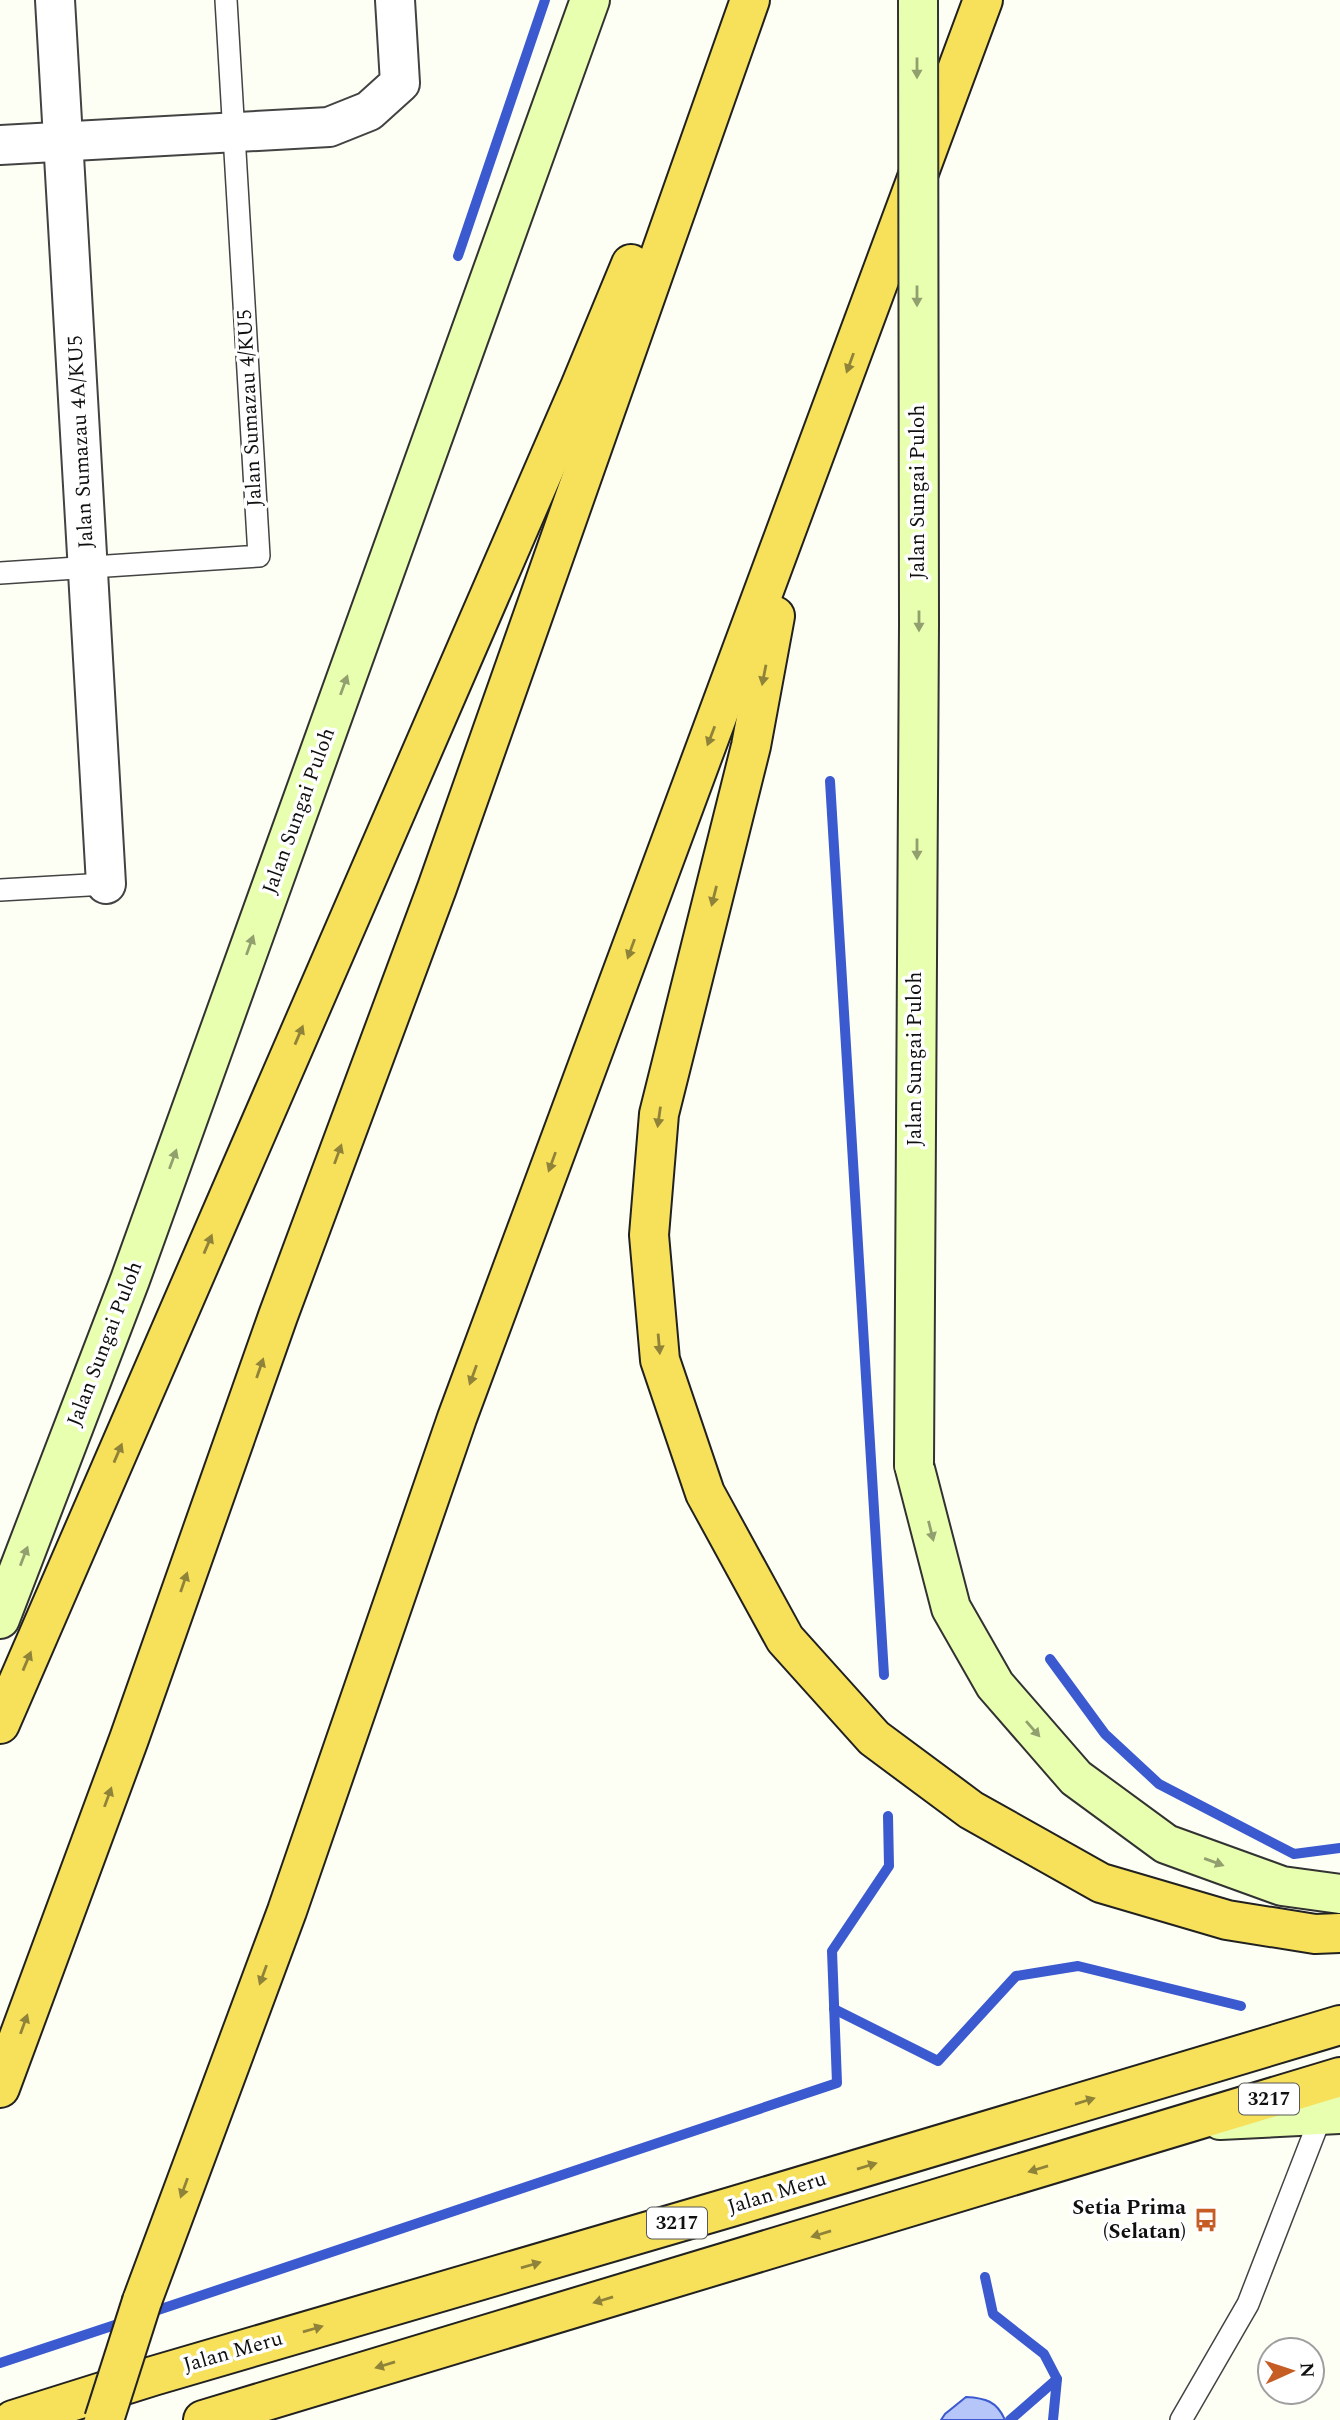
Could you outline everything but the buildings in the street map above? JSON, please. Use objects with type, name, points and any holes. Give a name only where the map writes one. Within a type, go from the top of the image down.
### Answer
[{"type":"highway","points":[[0,1724],[580,387],[741,0]]},
{"type":"highway","points":[[0,2088],[84,1861],[278,1316],[441,875],[750,0]]},
{"type":"highway","points":[[104,2420],[142,2301],[287,1911],[457,1418],[983,0]]},
{"type":"highway","points":[[795,511],[751,746],[659,1114],[649,1235],[660,1360],[705,1493],[785,1639],[874,1738],[971,1810],[1101,1883],[1227,1920],[1315,1934],[1340,1933]]},
{"type":"highway","name":"Jalan Meru","points":[[13,2420],[153,2376],[1340,2025]]},
{"type":"highway","name":"3217","points":[[203,2420],[1340,2077]]},
{"type":"street","name":"Jalan Sumazau 4A/KU5","points":[[55,0],[106,884]]},
{"type":"street","points":[[0,145],[329,127],[369,111],[400,83],[395,0]]},
{"type":"street","name":"Jalan Sungai Puloh","points":[[0,1619],[130,1280],[590,0]]},
{"type":"street","name":"Jalan Sungai Puloh","points":[[918,0],[919,639],[914,1465],[951,1608],[995,1685],[1076,1778],[1166,1843],[1282,1886],[1340,1894]]},
{"type":"street","points":[[1198,2121],[1330,2115]]},
{"type":"lane","name":"Jalan Sumazau 4/KU5","points":[[0,573],[259,556],[226,0]]},
{"type":"lane","points":[[0,890],[106,884]]},
{"type":"lane","points":[[1181,2420],[1248,2304],[1330,2115]]},
{"type":"water","points":[[966,2397],[990,2402],[1005,2420],[941,2420]]},
{"type":"waterway","points":[[458,256],[545,0]]},
{"type":"waterway","points":[[830,781],[884,1675]]},
{"type":"waterway","points":[[1050,1659],[1105,1734],[1159,1784],[1294,1854],[1340,1848]]},
{"type":"waterway","points":[[149,2313],[837,2083],[832,1951],[889,1866],[888,1816]]},
{"type":"waterway","points":[[834,2009],[938,2061],[1016,1976],[1078,1966],[1241,2006]]},
{"type":"waterway","points":[[985,2277],[993,2314],[1044,2354],[1057,2379],[1053,2420]]},
{"type":"waterway","points":[[0,2363],[127,2321]]},
{"type":"waterway","points":[[1010,2420],[1057,2379]]},
{"type":"place","name":"Setia Prima (Selatan)","points":[[1206,2220]]}]
